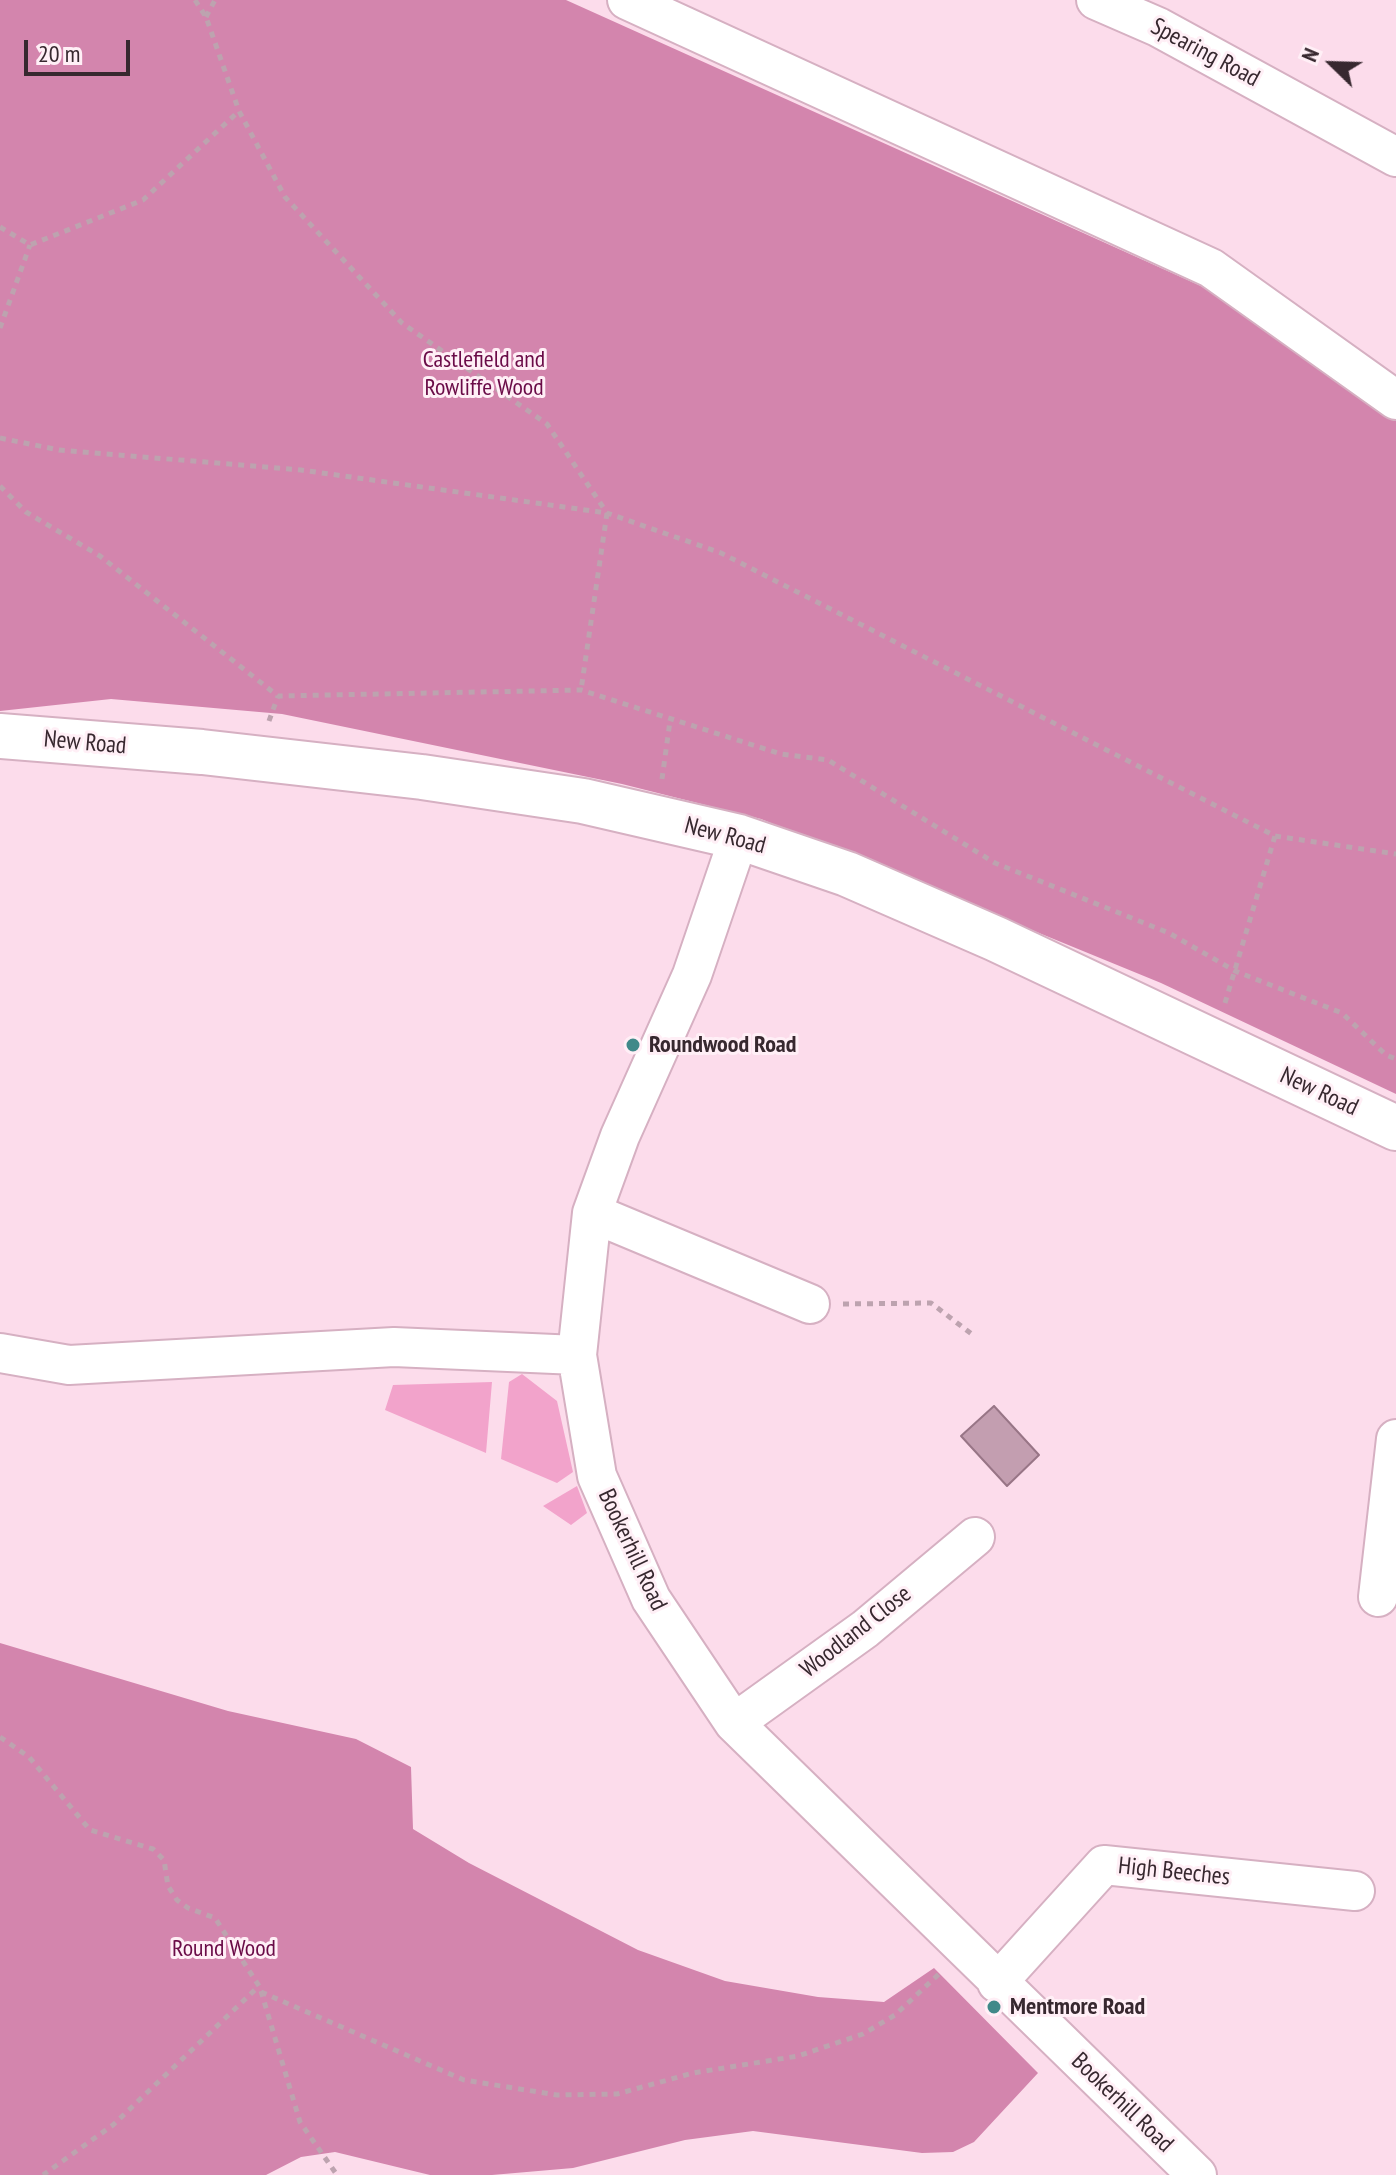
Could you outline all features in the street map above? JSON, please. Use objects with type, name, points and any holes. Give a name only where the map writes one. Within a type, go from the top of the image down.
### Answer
[{"type":"highway","name":"New Road","points":[[0,736],[202,752],[422,777],[583,801],[739,837],[847,874],[1396,1128]]},
{"type":"street","points":[[627,0],[1211,268],[1396,400]]},
{"type":"street","name":"Spearing Road","points":[[1096,0],[1158,27],[1396,157]]},
{"type":"street","name":"Bookerhill Road","points":[[739,837],[692,975],[620,1136],[592,1213],[577,1355],[597,1476],[651,1599],[734,1723],[1197,2175]]},
{"type":"street","points":[[592,1213],[810,1304]]},
{"type":"street","points":[[0,1353],[69,1365],[394,1347],[577,1355]]},
{"type":"street","points":[[1375,1596],[1396,1439]]},
{"type":"street","name":"Woodland Close","points":[[734,1723],[865,1629],[975,1537]]},
{"type":"street","name":"High Beeches","points":[[997,1983],[1104,1865],[1355,1891]]},
{"type":"path","points":[[195,0],[206,17],[239,111],[285,197],[402,323],[547,424],[607,513],[581,690]]},
{"type":"path","points":[[206,17],[215,0]]},
{"type":"path","points":[[0,328],[30,245],[143,200],[239,111]]},
{"type":"path","points":[[0,227],[30,245]]},
{"type":"path","points":[[0,438],[59,450],[301,470],[607,513],[721,553],[1275,836],[1396,854]]},
{"type":"path","points":[[0,486],[26,512],[100,556],[278,696],[581,690],[670,721],[781,754],[828,760],[995,863],[1169,933],[1235,971],[1342,1013],[1386,1055],[1396,1059]]},
{"type":"path","points":[[657,818],[670,721]]},
{"type":"path","points":[[1215,1042],[1275,836]]},
{"type":"path","points":[[810,1304],[931,1303],[973,1335]]},
{"type":"path","points":[[0,1737],[29,1757],[90,1830],[153,1849],[164,1860],[168,1886],[177,1900],[188,1908],[215,1918],[260,1989],[300,2122],[337,2175]]},
{"type":"path","points":[[260,1989],[464,2080],[557,2095],[617,2094],[693,2073],[798,2056],[863,2034],[895,2015],[941,1972]]},
{"type":"path","points":[[43,2175],[113,2125],[260,1989]]},
{"type":"shaded area","points":[[522,1374],[557,1401],[573,1472],[557,1483],[501,1459],[509,1382]]},
{"type":"shaded area","points":[[492,1382],[486,1453],[385,1410],[393,1385]]},
{"type":"shaded area","points":[[577,1486],[587,1513],[571,1525],[543,1506]]},
{"type":"green space","name":"Castlefield and Rowliffe Wood","points":[[0,0],[566,0],[1201,286],[1396,409],[1396,1094],[1161,983],[761,819],[622,784],[282,714],[111,699],[0,711]]},
{"type":"green space","name":"Round Wood","points":[[0,1643],[228,1711],[356,1739],[411,1767],[413,1829],[469,1863],[638,1950],[725,1981],[818,1997],[884,2002],[934,1968],[1038,2073],[974,2142],[953,2152],[922,2153],[753,2131],[685,2140],[573,2168],[492,2175],[430,2175],[335,2152],[301,2157],[266,2175],[0,2175]]},
{"type":"building","points":[[994,1406],[1039,1455],[1007,1486],[961,1436]]},
{"type":"place","name":"Roundwood Road","points":[[633,1045]]},
{"type":"place","name":"Mentmore Road","points":[[994,2007]]}]
